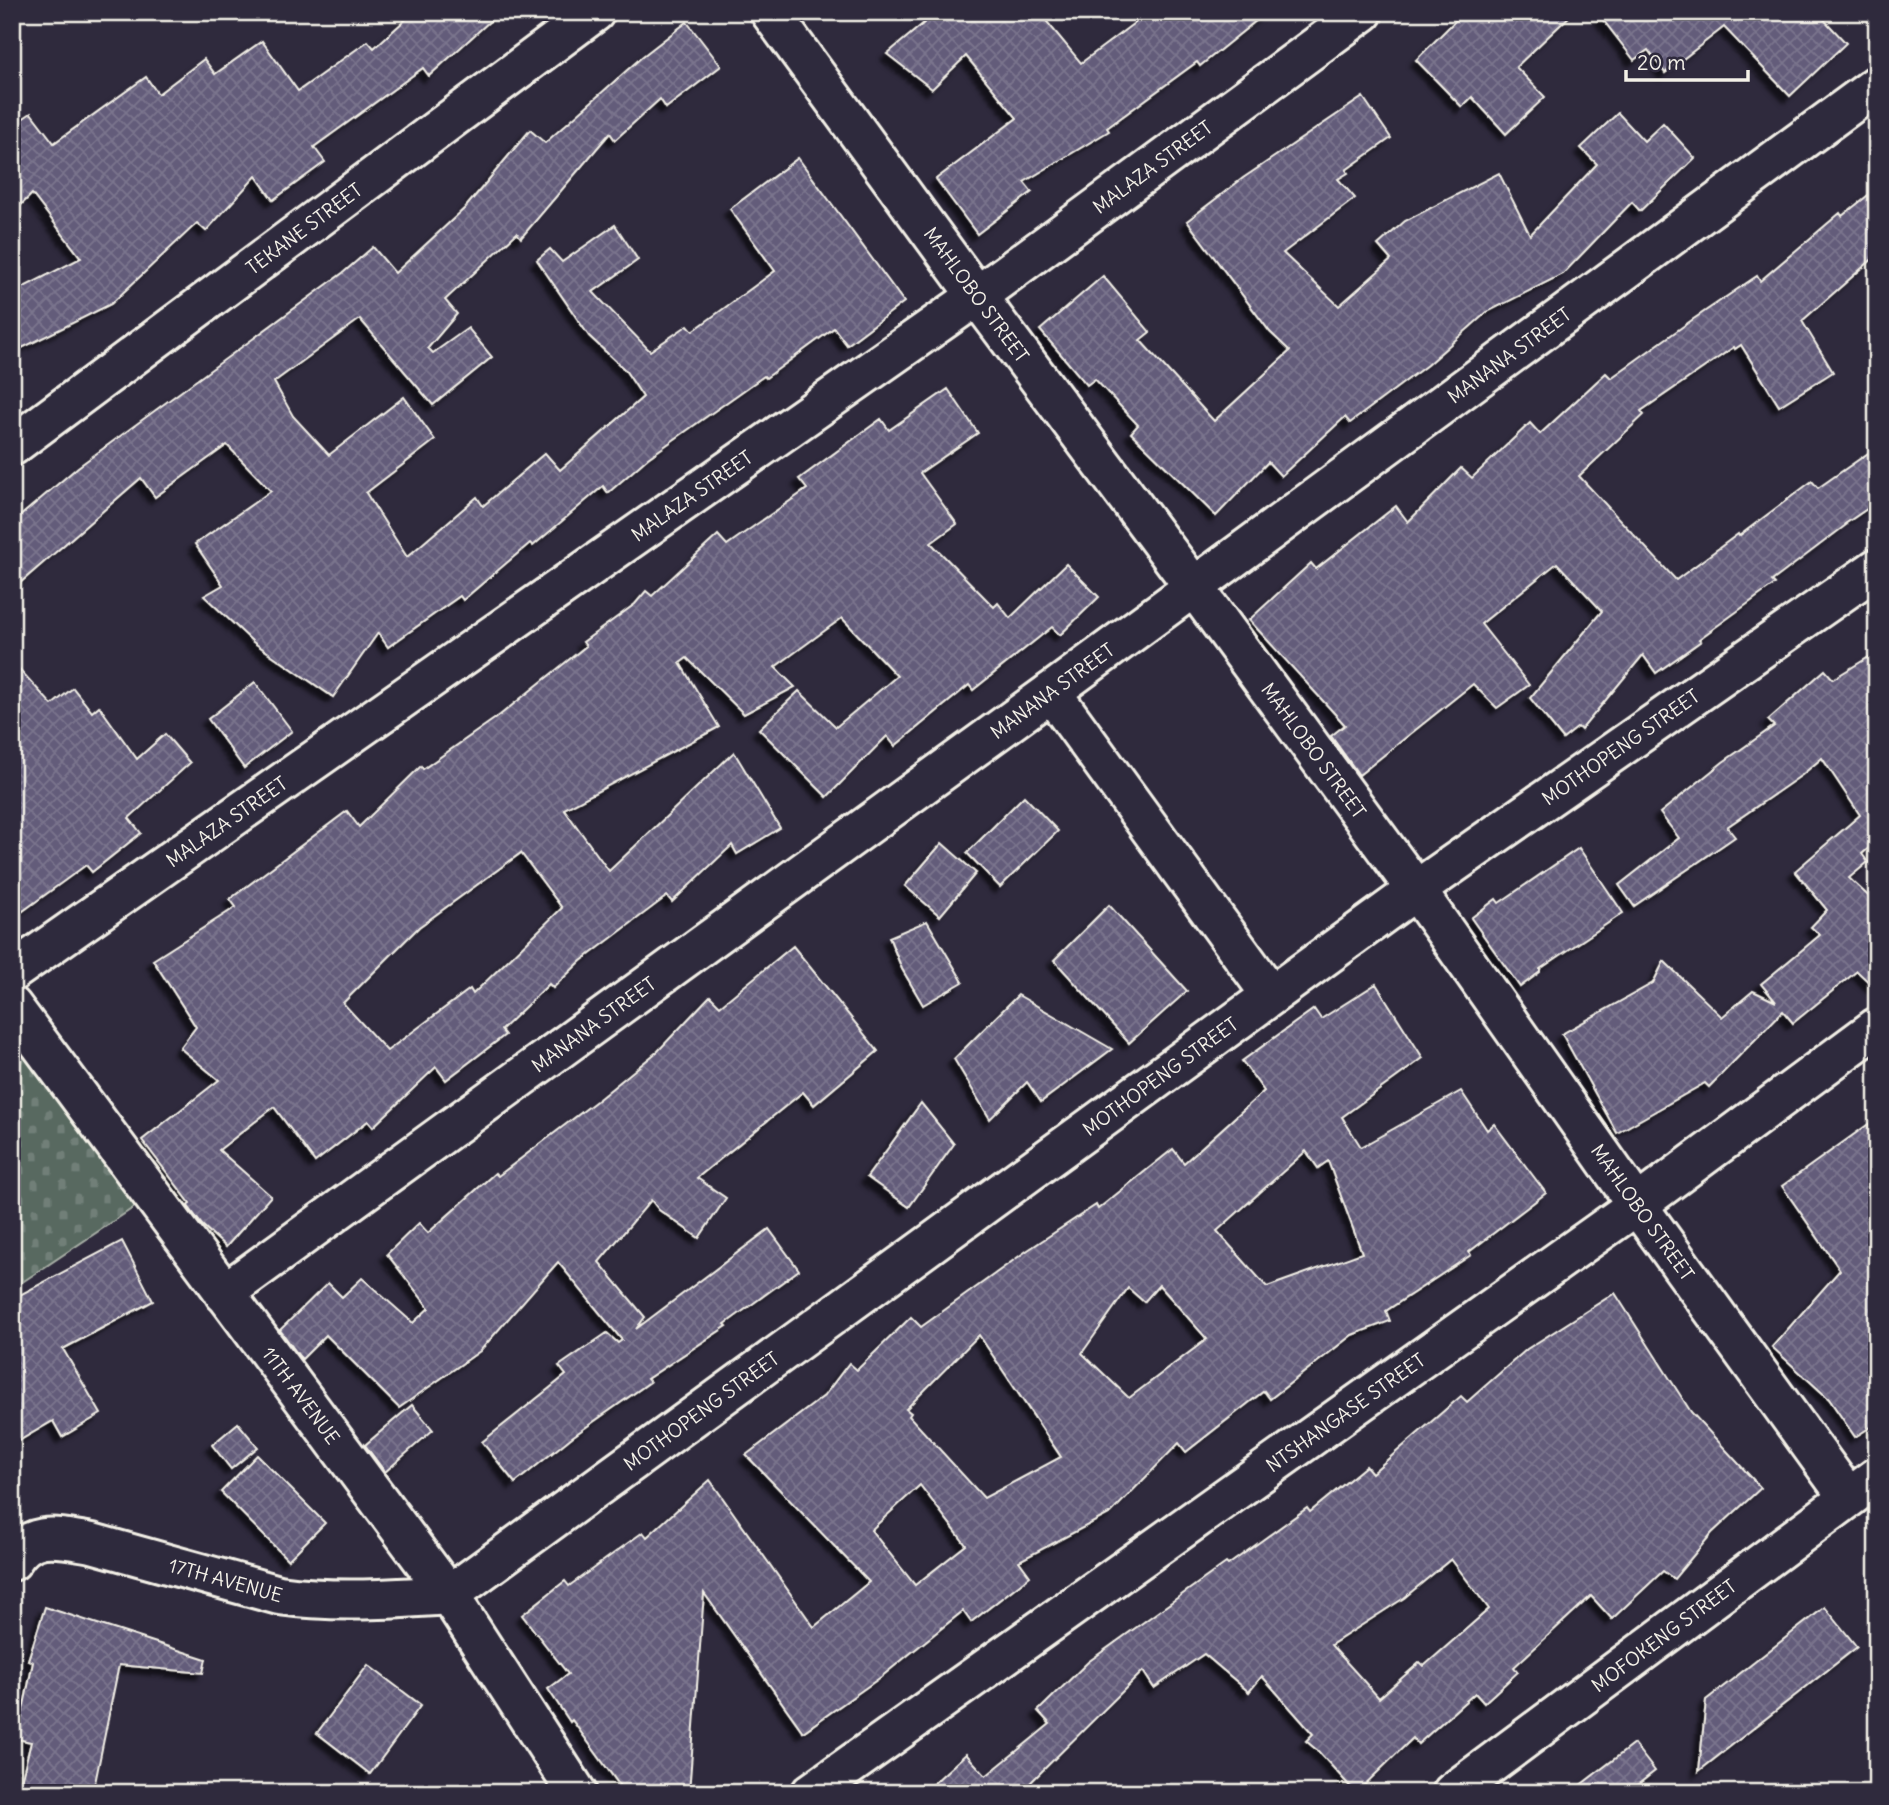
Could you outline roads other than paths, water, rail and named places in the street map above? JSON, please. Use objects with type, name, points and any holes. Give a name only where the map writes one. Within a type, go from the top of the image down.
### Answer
[{"type":"street","name":"TEKANE STREET","points":[[12,446],[595,12]]},
{"type":"street","name":"MAHLOBO STREET","points":[[770,12],[1416,890],[1637,1205],[1862,1487]]},
{"type":"street","name":"MALAZA STREET","points":[[12,972],[977,296],[1363,12]]},
{"type":"street","name":"MANANA STREET","points":[[224,1293],[1051,692],[1877,85]]},
{"type":"street","name":"MOTHOPENG STREET","points":[[449,1595],[1416,890],[1877,568]]},
{"type":"street","points":[[1051,692],[1271,995]]},
{"type":"street","name":"11TH AVENUE","points":[[12,1006],[449,1595],[577,1793]]},
{"type":"street","name":"NTSHANGASE STREET","points":[[811,1793],[1637,1205],[1877,1027]]},
{"type":"street","name":"MOFOKENG STREET","points":[[1452,1793],[1862,1487]]},
{"type":"street","name":"17TH AVENUE","points":[[20,1544],[63,1538],[92,1543],[279,1595],[306,1599],[366,1600],[449,1595]]}]
